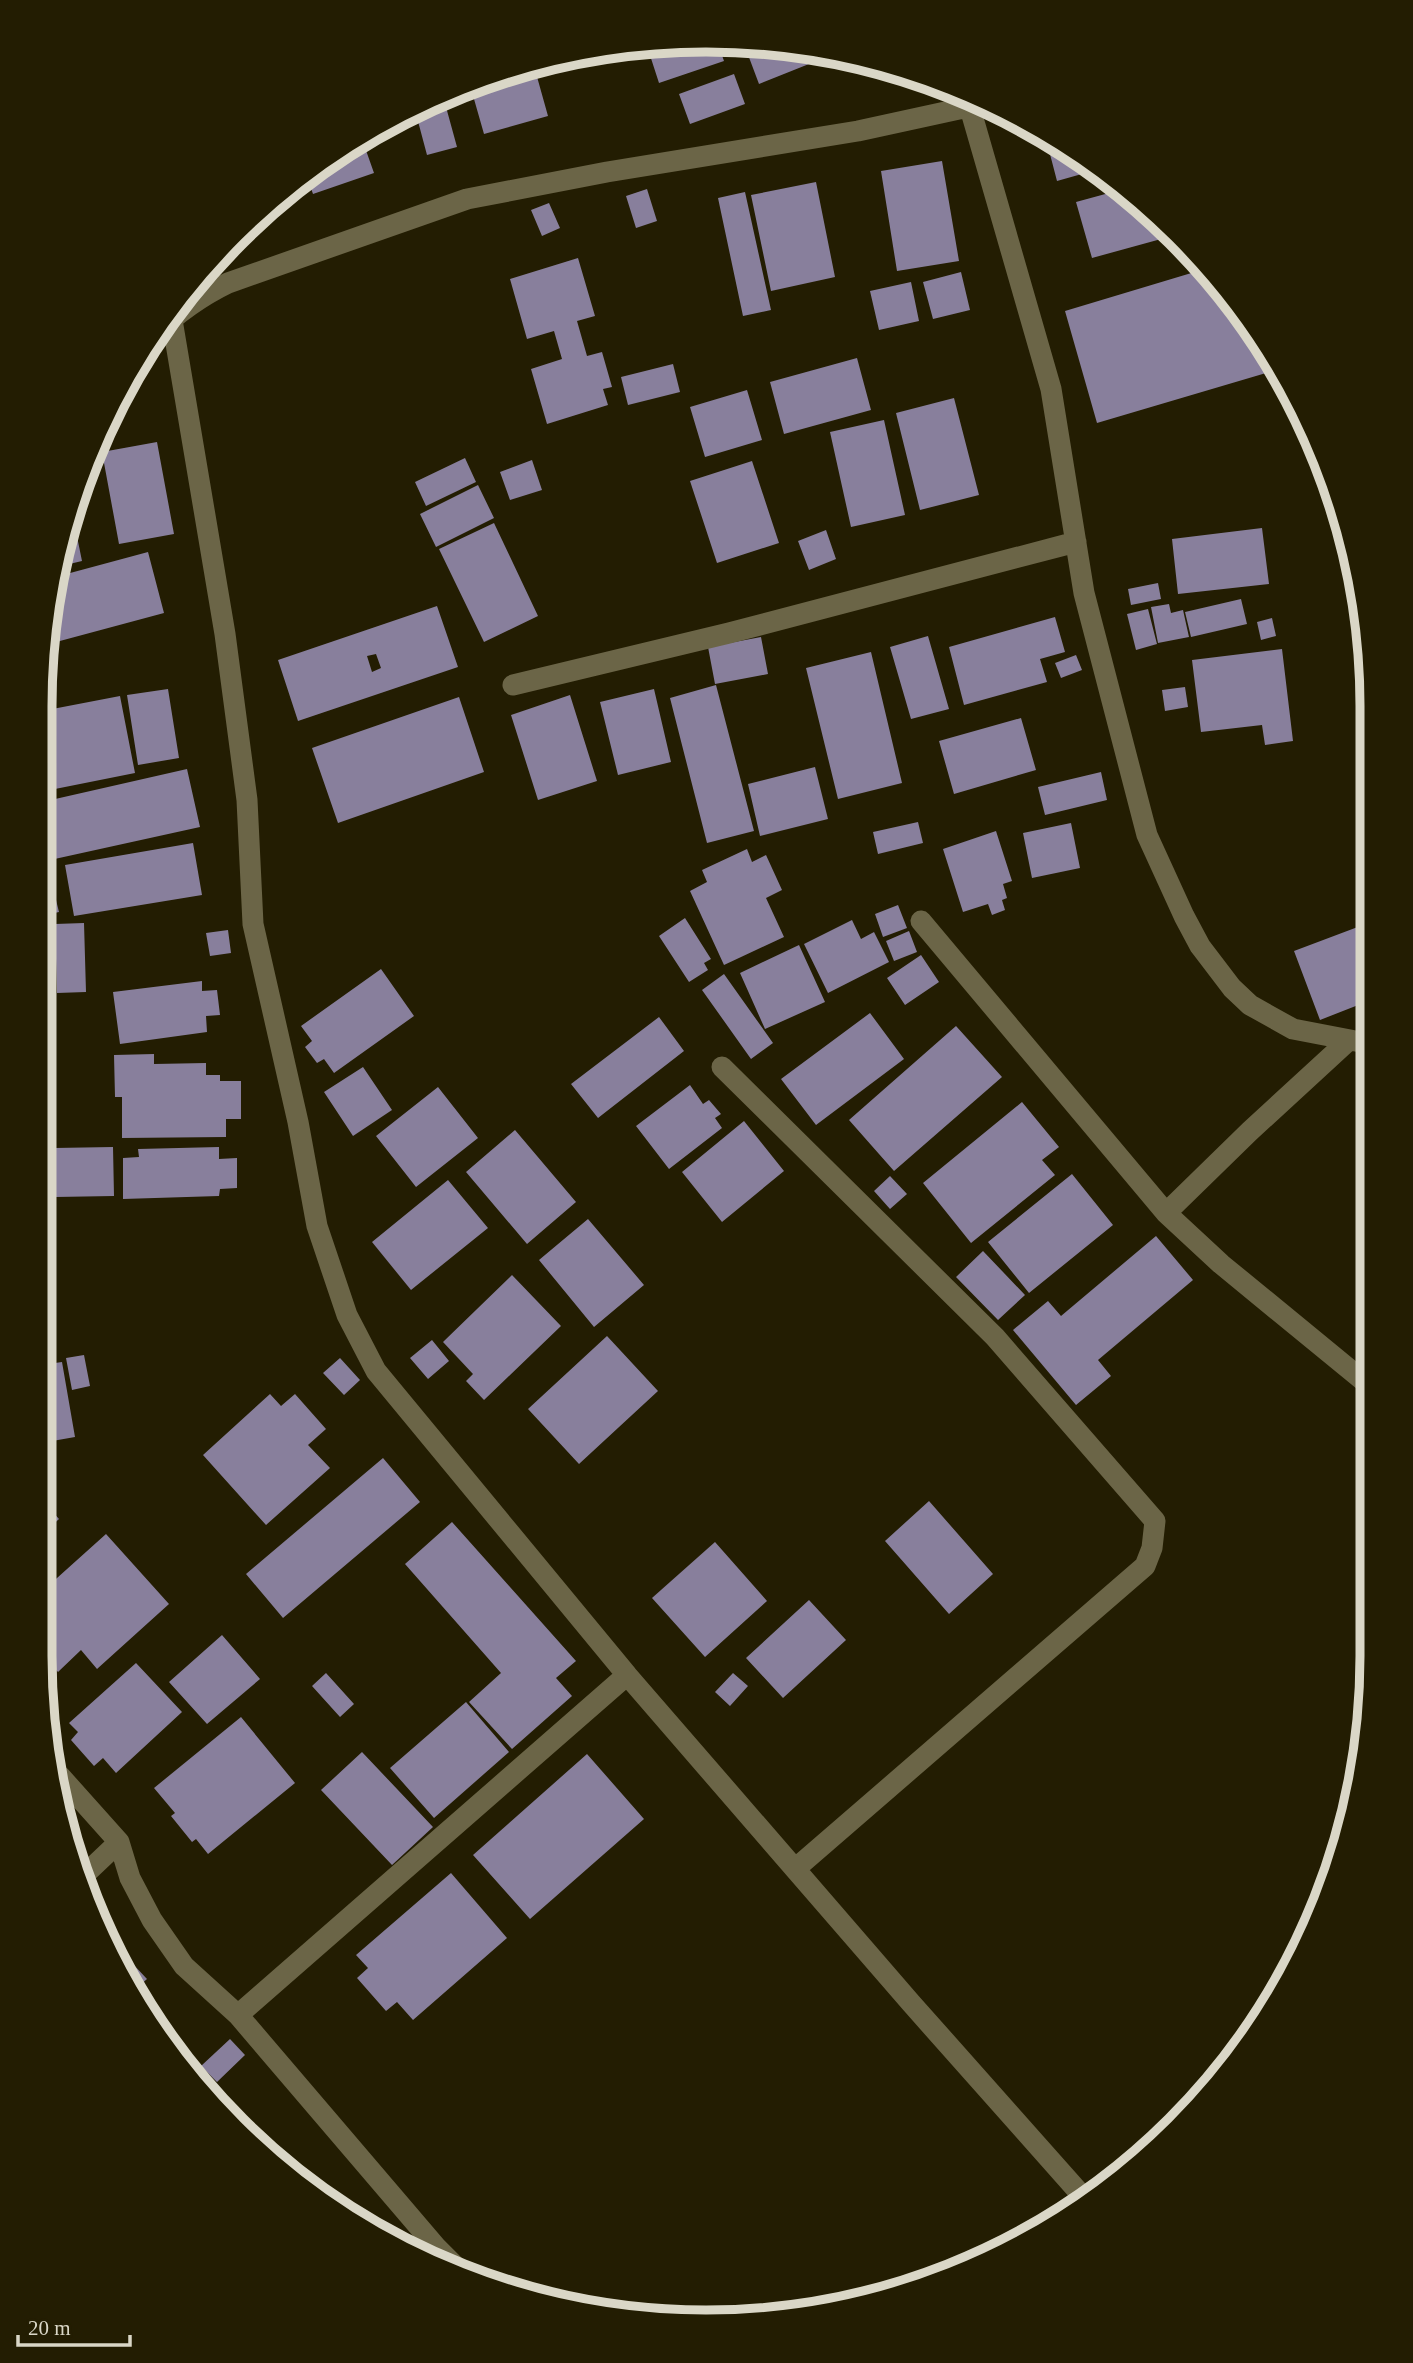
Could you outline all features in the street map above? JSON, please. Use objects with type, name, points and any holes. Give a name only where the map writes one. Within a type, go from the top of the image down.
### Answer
[{"type":"street","points":[[194,301],[228,283],[467,199],[607,172],[858,131],[968,107]]},
{"type":"street","points":[[979,112],[1051,389],[1084,593],[1147,835],[1200,946],[1232,988],[1250,1005],[1293,1028],[1360,1042]]},
{"type":"street","points":[[173,329],[225,634],[247,800],[253,925],[298,1122],[317,1226],[347,1315],[376,1371],[627,1675],[1080,2193]]},
{"type":"street","points":[[513,685],[729,633],[1076,542]]},
{"type":"street","points":[[920,921],[1166,1213],[1221,1264],[1360,1378]]},
{"type":"street","points":[[1166,1213],[1349,1040]]},
{"type":"street","points":[[722,1067],[995,1337],[1155,1521],[1152,1548],[1145,1566],[795,1869]]},
{"type":"street","points":[[238,2015],[627,1675]]},
{"type":"street","points":[[65,1781],[119,1842],[136,1888],[152,1920],[184,1966],[238,2015],[434,2251]]},
{"type":"street","points":[[88,1871],[119,1842]]},
{"type":"building","points":[[721,53],[724,61],[659,83],[650,55]]},
{"type":"building","points":[[748,54],[808,61],[809,64],[759,84]]},
{"type":"building","points":[[734,74],[745,104],[690,124],[679,94]]},
{"type":"building","points":[[537,75],[548,116],[484,134],[473,96]]},
{"type":"building","points":[[446,107],[457,147],[427,155],[418,120]]},
{"type":"building","points":[[366,149],[374,173],[313,194],[310,186]]},
{"type":"building","points":[[1049,149],[1084,173],[1057,181]]},
{"type":"building","points":[[942,161],[959,261],[897,271],[881,171]]},
{"type":"building","points":[[816,182],[835,277],[771,291],[751,195]]},
{"type":"building","points":[[647,189],[657,221],[636,228],[626,196]]},
{"type":"building","points":[[745,192],[771,310],[743,316],[718,198]]},
{"type":"building","points":[[1111,193],[1163,238],[1092,258],[1076,202]]},
{"type":"building","points":[[549,203],[560,228],[542,236],[531,210]]},
{"type":"building","points":[[578,258],[595,316],[577,321],[587,356],[602,352],[612,387],[603,389],[608,405],[547,424],[531,369],[562,359],[554,331],[527,339],[510,279]]},
{"type":"building","points":[[961,272],[970,310],[933,319],[923,282]]},
{"type":"building","points":[[1195,272],[1225,308],[1268,372],[1097,423],[1065,311]]},
{"type":"building","points":[[911,282],[919,321],[879,330],[870,291]]},
{"type":"building","points":[[857,358],[871,410],[784,434],[770,382]]},
{"type":"building","points":[[673,364],[680,392],[628,405],[621,377]]},
{"type":"building","points":[[747,390],[762,440],[705,457],[690,407]]},
{"type":"building","points":[[954,398],[979,495],[920,510],[896,413]]},
{"type":"building","points":[[884,420],[905,515],[851,527],[830,432]]},
{"type":"building","points":[[157,442],[174,534],[119,544],[104,452]]},
{"type":"building","points":[[465,458],[476,482],[426,506],[415,482]]},
{"type":"building","points":[[532,460],[542,490],[510,500],[500,472]]},
{"type":"building","points":[[752,461],[779,543],[717,563],[690,481]]},
{"type":"building","points":[[478,485],[494,518],[436,547],[420,514]]},
{"type":"building","points":[[494,523],[538,616],[484,642],[439,549]]},
{"type":"building","points":[[1262,528],[1269,584],[1178,594],[1172,539]]},
{"type":"building","points":[[826,530],[836,559],[809,570],[798,541]]},
{"type":"building","points":[[76,533],[82,561],[69,564]]},
{"type":"building","points":[[148,552],[164,613],[56,642],[66,574]]},
{"type":"building","points":[[1158,583],[1161,599],[1131,605],[1128,589]]},
{"type":"building","points":[[1241,599],[1247,624],[1191,637],[1185,612]]},
{"type":"building","points":[[1169,604],[1171,613],[1183,610],[1189,637],[1158,643],[1151,607]]},
{"type":"building","points":[[437,606],[458,667],[298,721],[278,660]],"holes":[[[376,654],[381,668],[372,672],[367,656]]]},
{"type":"building","points":[[1148,609],[1157,644],[1136,650],[1127,614]]},
{"type":"building","points":[[1055,617],[1065,652],[1040,659],[1047,682],[964,705],[949,647]]},
{"type":"building","points":[[1272,618],[1276,636],[1261,640],[1257,622]]},
{"type":"building","points":[[928,636],[949,709],[911,719],[890,647]]},
{"type":"building","points":[[761,637],[768,674],[715,684],[708,647]]},
{"type":"building","points":[[1282,649],[1293,741],[1265,745],[1262,725],[1201,732],[1192,660]]},
{"type":"building","points":[[871,652],[902,783],[838,799],[806,668]]},
{"type":"building","points":[[1076,655],[1082,670],[1061,678],[1055,663]]},
{"type":"building","points":[[716,685],[754,831],[707,843],[670,698]]},
{"type":"building","points":[[1185,687],[1188,707],[1165,711],[1162,690]]},
{"type":"building","points":[[168,689],[179,758],[138,765],[127,695]]},
{"type":"building","points":[[654,689],[671,762],[618,775],[600,702]]},
{"type":"building","points":[[570,695],[597,781],[538,800],[511,715]]},
{"type":"building","points":[[120,696],[135,773],[52,790],[52,709]]},
{"type":"building","points":[[459,697],[484,772],[338,823],[312,748]]},
{"type":"building","points":[[1021,718],[1036,770],[954,794],[939,741]]},
{"type":"building","points":[[815,767],[828,819],[760,836],[748,784]]},
{"type":"building","points":[[187,769],[200,827],[52,860],[52,800]]},
{"type":"building","points":[[1101,772],[1107,800],[1045,815],[1038,787]]},
{"type":"building","points":[[918,822],[923,843],[878,854],[873,832]]},
{"type":"building","points":[[1071,823],[1080,868],[1032,878],[1023,833]]},
{"type":"building","points":[[996,831],[1012,881],[1003,884],[1007,898],[1002,900],[1005,910],[992,915],[988,904],[963,912],[943,849]]},
{"type":"building","points":[[193,843],[202,895],[74,916],[65,865]]},
{"type":"building","points":[[747,849],[752,862],[766,855],[782,890],[766,898],[784,937],[724,965],[690,891],[707,882],[702,870]]},
{"type":"building","points":[[52,884],[59,912],[52,914]]},
{"type":"building","points":[[898,905],[907,928],[883,937],[875,914]]},
{"type":"building","points":[[685,918],[711,959],[704,963],[708,970],[689,982],[659,936]]},
{"type":"building","points":[[852,920],[861,939],[874,932],[889,962],[828,993],[804,944]]},
{"type":"building","points":[[84,923],[86,992],[57,993],[55,924]]},
{"type":"building","points":[[1360,926],[1360,1004],[1320,1020],[1294,951]]},
{"type":"building","points":[[228,930],[231,953],[210,956],[206,933]]},
{"type":"building","points":[[909,931],[917,952],[894,961],[886,941]]},
{"type":"building","points":[[799,945],[825,1002],[765,1029],[740,973]]},
{"type":"building","points":[[921,955],[939,982],[905,1005],[887,978]]},
{"type":"building","points":[[381,969],[414,1016],[334,1073],[324,1059],[317,1063],[305,1047],[312,1041],[301,1026]]},
{"type":"building","points":[[724,974],[773,1043],[751,1059],[702,990]]},
{"type":"building","points":[[202,981],[202,991],[217,990],[220,1015],[206,1016],[207,1032],[120,1044],[113,992]]},
{"type":"building","points":[[870,1013],[904,1059],[816,1125],[781,1079]]},
{"type":"building","points":[[659,1017],[684,1051],[598,1118],[571,1084]]},
{"type":"building","points":[[956,1026],[1002,1077],[894,1171],[849,1120]]},
{"type":"building","points":[[154,1054],[154,1064],[206,1063],[206,1075],[220,1075],[220,1081],[241,1081],[241,1119],[226,1119],[226,1137],[122,1138],[122,1097],[115,1097],[114,1055]]},
{"type":"building","points":[[363,1067],[392,1110],[353,1136],[324,1092]]},
{"type":"building","points":[[690,1085],[703,1104],[709,1100],[721,1114],[715,1118],[722,1128],[669,1169],[636,1126]]},
{"type":"building","points":[[438,1087],[478,1138],[416,1187],[376,1136]]},
{"type":"building","points":[[1022,1102],[1059,1147],[1042,1160],[1055,1175],[971,1243],[923,1183]]},
{"type":"building","points":[[744,1121],[784,1171],[722,1222],[682,1172]]},
{"type":"building","points":[[515,1130],[576,1202],[527,1244],[466,1172]]},
{"type":"building","points":[[113,1147],[114,1196],[55,1197],[54,1148]]},
{"type":"building","points":[[219,1147],[219,1159],[237,1158],[237,1188],[220,1189],[219,1196],[123,1199],[123,1158],[139,1157],[138,1149]]},
{"type":"building","points":[[1072,1174],[1113,1225],[1029,1293],[988,1242]]},
{"type":"building","points":[[890,1176],[907,1194],[890,1209],[874,1191]]},
{"type":"building","points":[[448,1180],[488,1228],[411,1290],[372,1242]]},
{"type":"building","points":[[588,1219],[644,1285],[594,1327],[539,1260]]},
{"type":"building","points":[[1156,1236],[1193,1280],[1098,1360],[1111,1376],[1076,1405],[1013,1330],[1048,1301],[1061,1316]]},
{"type":"building","points":[[983,1251],[1025,1295],[998,1320],[956,1277]]},
{"type":"building","points":[[512,1275],[561,1326],[484,1400],[466,1381],[473,1374],[443,1342]]},
{"type":"building","points":[[607,1336],[658,1391],[579,1464],[528,1409]]},
{"type":"building","points":[[432,1340],[449,1361],[428,1379],[410,1358]]},
{"type":"building","points":[[84,1355],[90,1386],[72,1390],[66,1358]]},
{"type":"building","points":[[340,1358],[360,1380],[344,1395],[323,1373]]},
{"type":"building","points":[[62,1362],[75,1437],[52,1441],[52,1363]]},
{"type":"building","points":[[270,1394],[281,1406],[295,1394],[326,1429],[308,1445],[330,1468],[266,1525],[203,1455]]},
{"type":"building","points":[[383,1458],[420,1502],[283,1618],[246,1574]]},
{"type":"building","points":[[929,1501],[993,1574],[949,1614],[885,1541]]},
{"type":"building","points":[[52,1511],[59,1519],[52,1526]]},
{"type":"building","points":[[452,1522],[576,1661],[556,1678],[572,1696],[512,1749],[469,1702],[501,1673],[405,1564]]},
{"type":"building","points":[[106,1534],[169,1604],[97,1669],[81,1650],[58,1672],[52,1666],[52,1583]]},
{"type":"building","points":[[715,1542],[767,1601],[705,1657],[652,1598]]},
{"type":"building","points":[[809,1600],[846,1640],[783,1698],[746,1658]]},
{"type":"building","points":[[222,1635],[260,1679],[207,1724],[169,1682]]},
{"type":"building","points":[[136,1663],[182,1712],[116,1773],[103,1758],[94,1766],[71,1740],[78,1732],[69,1723]]},
{"type":"building","points":[[326,1673],[354,1704],[340,1717],[312,1686]]},
{"type":"building","points":[[733,1673],[748,1686],[730,1706],[715,1692]]},
{"type":"building","points":[[466,1702],[509,1752],[434,1818],[390,1768]]},
{"type":"building","points":[[241,1717],[295,1783],[208,1854],[196,1839],[192,1842],[171,1816],[175,1813],[154,1788]]},
{"type":"building","points":[[362,1752],[433,1827],[392,1865],[321,1790]]},
{"type":"building","points":[[587,1754],[644,1819],[530,1919],[473,1855]]},
{"type":"building","points":[[451,1873],[507,1938],[413,2020],[397,2002],[386,2011],[357,1978],[368,1968],[356,1955]]},
{"type":"building","points":[[125,1956],[147,1979],[141,1984]]},
{"type":"building","points":[[230,2039],[245,2055],[217,2082],[201,2066]]}]
